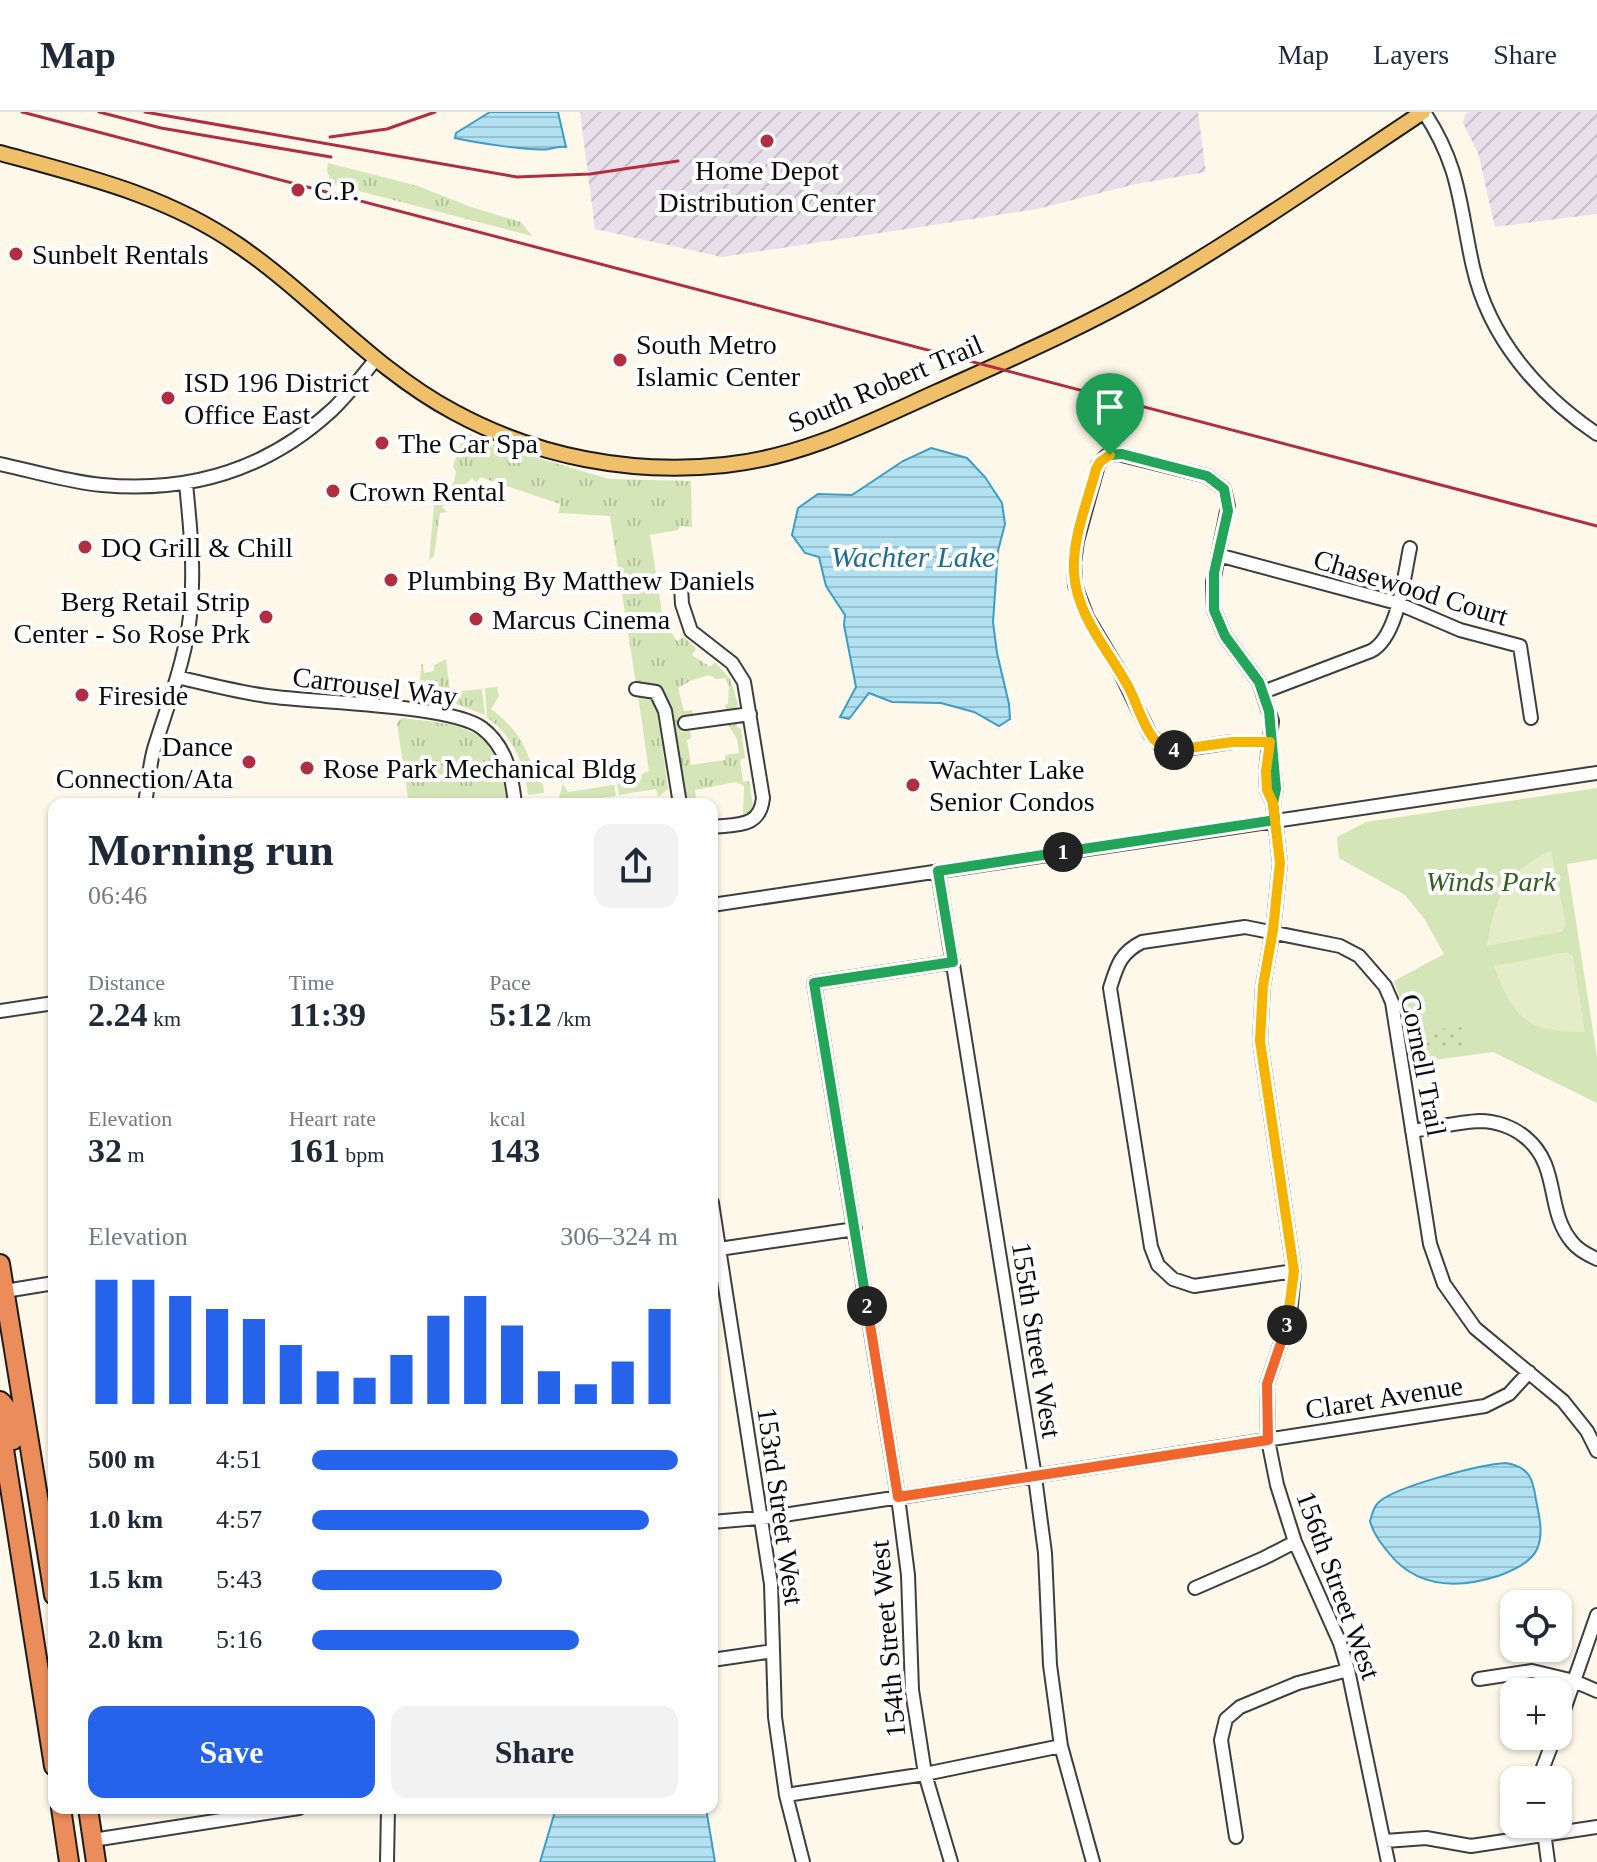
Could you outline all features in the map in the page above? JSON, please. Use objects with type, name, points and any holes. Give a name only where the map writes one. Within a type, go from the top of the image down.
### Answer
[{"type":"highway","points":[[0,1264],[48,1526]]},
{"type":"highway","points":[[0,1401],[6,1405],[9,1414],[30,1548],[41,1556],[48,1557]]},
{"type":"highway","points":[[0,1424],[48,1728]]},
{"type":"highway","points":[[62,1814],[69,1862]]},
{"type":"highway","points":[[89,1814],[96,1862]]},
{"type":"main road","name":"South Robert Trail","points":[[0,153],[121,186],[200,220],[258,259],[376,359],[433,400],[512,440],[572,457],[641,468],[678,468],[729,465],[773,457],[833,439],[1104,314],[1235,236],[1424,112]]},
{"type":"street","points":[[1424,112],[1442,140],[1455,172],[1474,269],[1489,314],[1520,364],[1544,393],[1567,414],[1597,434]]},
{"type":"street","points":[[0,464],[99,485],[142,487],[186,484],[242,469],[297,440],[334,408],[376,359]]},
{"type":"street","name":"156th Street West","points":[[1270,742],[1232,742],[1178,750],[1159,744],[1150,734],[1121,674],[1087,617],[1075,585],[1077,541],[1096,469],[1106,456],[1118,454],[1207,476],[1221,485],[1228,511],[1212,592],[1217,619],[1263,692],[1272,721],[1267,790],[1273,803],[1280,863],[1263,986],[1260,1041],[1294,1271],[1290,1316],[1267,1384],[1268,1440],[1277,1485],[1295,1542],[1340,1643],[1348,1670],[1388,1862]]},
{"type":"street","points":[[146,798],[153,753],[188,632],[193,586],[186,484]]},
{"type":"street","points":[[1263,692],[1378,647],[1390,630],[1410,548]]},
{"type":"street","name":"Chasewood Court","points":[[1218,555],[1397,603],[1453,627],[1520,646],[1531,718]]},
{"type":"street","points":[[681,586],[686,621],[698,637],[732,663],[741,676],[763,798],[761,810],[751,821],[718,826]]},
{"type":"street","name":"Carrousel Way","points":[[177,677],[264,696],[449,714],[481,727],[500,746],[510,770],[514,798]]},
{"type":"street","points":[[636,689],[656,692],[665,711],[679,798]]},
{"type":"street","points":[[685,723],[750,714]]},
{"type":"street","points":[[718,904],[1597,773]]},
{"type":"street","name":"155th Street West","points":[[938,871],[1035,1477],[1045,1553],[1050,1665],[1061,1746],[1093,1862]]},
{"type":"street","name":"Cornell Trail","points":[[1294,1271],[1194,1286],[1173,1279],[1158,1265],[1151,1247],[1110,988],[1118,961],[1129,949],[1142,942],[1236,927],[1273,930],[1340,946],[1359,956],[1385,986],[1392,1002],[1430,1244],[1444,1284],[1475,1328],[1563,1401],[1587,1431],[1597,1451]]},
{"type":"street","name":"154th Street West","points":[[951,1862],[925,1774],[912,1690],[908,1575],[898,1497],[814,983],[953,962]]},
{"type":"street","points":[[0,1011],[48,1004]]},
{"type":"street","points":[[1412,1131],[1480,1121],[1501,1124],[1518,1132],[1534,1144],[1547,1162],[1560,1221],[1572,1243],[1597,1259]]},
{"type":"street","points":[[719,1249],[855,1229]]},
{"type":"street","name":"153rd Street West","points":[[718,1242],[771,1584],[775,1717],[786,1795],[803,1862]]},
{"type":"street","points":[[5,1291],[48,1284]]},
{"type":"street","name":"Claret Avenue","points":[[718,1522],[762,1518],[1035,1477],[1485,1406],[1509,1394],[1529,1372]]},
{"type":"street","points":[[1195,1588],[1295,1542]]},
{"type":"street","points":[[1572,1687],[1597,1615]]},
{"type":"street","points":[[718,1659],[773,1651]]},
{"type":"street","points":[[1236,1837],[1221,1740],[1226,1719],[1240,1707],[1298,1683],[1348,1670]]},
{"type":"street","points":[[1479,1679],[1532,1671],[1574,1681],[1597,1691]]},
{"type":"street","points":[[786,1795],[925,1774],[1061,1746]]},
{"type":"street","points":[[93,1840],[260,1814]]},
{"type":"street","points":[[387,1862],[388,1814]]},
{"type":"street","points":[[1572,1828],[1597,1827]]},
{"type":"street","points":[[1385,1841],[1426,1838],[1471,1846],[1507,1838]]},
{"type":"street","points":[[1544,1838],[1548,1862]]},
{"type":"shaded area","points":[[580,112],[1198,112],[1206,172],[1136,184],[1037,209],[722,257],[595,229]]},
{"type":"shaded area","points":[[1469,112],[1597,112],[1597,214],[1495,227],[1478,153],[1463,123]]},
{"type":"green space","points":[[328,163],[418,186],[521,222],[532,236],[332,184],[327,171]]},
{"type":"green space","points":[[465,432],[488,443],[609,479],[691,481],[692,527],[680,526],[678,530],[650,535],[663,619],[677,641],[684,637],[696,649],[692,655],[710,667],[715,662],[730,679],[738,704],[735,710],[727,712],[725,705],[728,704],[729,687],[725,678],[716,679],[709,675],[690,681],[678,688],[684,711],[692,710],[694,718],[679,720],[681,732],[690,731],[691,738],[687,740],[691,765],[725,760],[725,755],[739,753],[737,739],[728,725],[737,724],[741,729],[745,758],[740,760],[743,782],[749,781],[753,805],[751,812],[743,815],[744,786],[736,782],[695,790],[696,798],[683,798],[671,709],[657,686],[636,684],[610,516],[559,513],[560,504],[480,477],[477,483],[472,478],[442,507],[447,512],[440,513],[434,556],[429,560],[434,505],[454,482],[456,472],[453,466]]},
{"type":"green space","points":[[446,659],[450,692],[482,689],[485,715],[457,704],[419,699],[421,665],[424,673],[434,671],[434,665]]},
{"type":"green space","points":[[497,687],[499,696],[491,709],[521,740],[536,781],[543,784],[544,793],[528,795],[516,751],[504,733],[487,717],[485,688]]},
{"type":"green space","points":[[649,694],[656,701],[668,789],[658,797],[656,789],[619,795],[617,784],[641,780],[642,774],[649,771],[638,695]]},
{"type":"green space","points":[[402,718],[447,724],[477,735],[488,745],[496,759],[507,798],[408,798],[397,723]]},
{"type":"green space","points":[[563,784],[568,792],[614,785],[616,796],[601,798],[559,798]]},
{"type":"green space","name":"Winds Park","points":[[1597,788],[1597,859],[1567,864],[1597,1057],[1597,1103],[1493,1052],[1412,1063],[1403,1008],[1394,981],[1444,954],[1425,920],[1405,895],[1339,858],[1337,837],[1366,822]]},
{"type":"green space","points":[[1551,850],[1566,926],[1562,932],[1487,946],[1494,913],[1505,888],[1522,868]]},
{"type":"green space","points":[[1567,952],[1573,956],[1585,1032],[1549,1029],[1525,1019],[1508,999],[1494,966]]},
{"type":"green space","points":[[1462,1027],[1464,1047],[1423,1052],[1421,1031]]},
{"type":"water","points":[[490,112],[558,112],[566,147],[541,150],[455,138],[456,133]]},
{"type":"water","name":"Wachter Lake","points":[[931,448],[967,458],[985,477],[1002,503],[1005,524],[998,551],[993,622],[1010,719],[999,726],[974,712],[941,703],[892,702],[869,693],[849,719],[840,717],[856,687],[844,625],[845,615],[826,586],[819,557],[805,553],[792,535],[798,508],[818,494],[852,495],[903,461]]},
{"type":"water","points":[[1506,1463],[1520,1467],[1531,1480],[1540,1524],[1539,1543],[1534,1554],[1515,1569],[1467,1583],[1424,1579],[1399,1564],[1375,1533],[1370,1521],[1372,1514],[1376,1505],[1387,1497],[1439,1477]]},
{"type":"water","points":[[554,1814],[707,1814],[715,1862],[540,1862]]},
{"type":"railway","points":[[22,112],[1597,526]]},
{"type":"railway","points":[[99,112],[161,128],[331,157]]},
{"type":"railway","points":[[145,112],[517,177],[590,174],[678,161]]},
{"type":"railway","points":[[330,137],[387,129],[435,112]]},
{"type":"place","name":"Home Depot Distribution Center","points":[[767,141]]},
{"type":"place","name":"C.P.","points":[[298,190]]},
{"type":"place","name":"Sunbelt Rentals","points":[[16,254]]},
{"type":"place","name":"South Metro Islamic Center","points":[[620,360]]},
{"type":"place","name":"ISD 196 District Office East","points":[[168,398]]},
{"type":"place","name":"The Car Spa","points":[[382,443]]},
{"type":"place","name":"Crown Rental","points":[[333,491]]},
{"type":"place","name":"DQ Grill & Chill","points":[[85,547]]},
{"type":"place","name":"Plumbing By Matthew Daniels","points":[[391,580]]},
{"type":"place","name":"Berg Retail Strip Center - So Rose Prk","points":[[266,617]]},
{"type":"place","name":"Marcus Cinema","points":[[476,619]]},
{"type":"place","name":"Fireside","points":[[82,695]]},
{"type":"place","name":"Dance Connection/Ata","points":[[249,762]]},
{"type":"place","name":"Rose Park Mechanical Bldg","points":[[307,768]]},
{"type":"place","name":"Wachter Lake Senior Condos","points":[[913,785]]},
{"type":"route","points":[[1110,455],[1096,469],[1077,541],[1075,585],[1081,607],[1121,674],[1150,734],[1159,744],[1173,750],[1232,742],[1270,742],[1267,790],[1273,803],[1275,820],[1277,838],[1280,863],[1263,986],[1260,1041],[1294,1271],[1290,1316],[1267,1384],[1268,1440],[898,1497],[814,983],[953,962],[938,871],[1275,820],[1275,770],[1270,742],[1272,721],[1259,682],[1225,636],[1214,610],[1214,573],[1228,511],[1224,489],[1207,476],[1122,454],[1110,455]]}]
